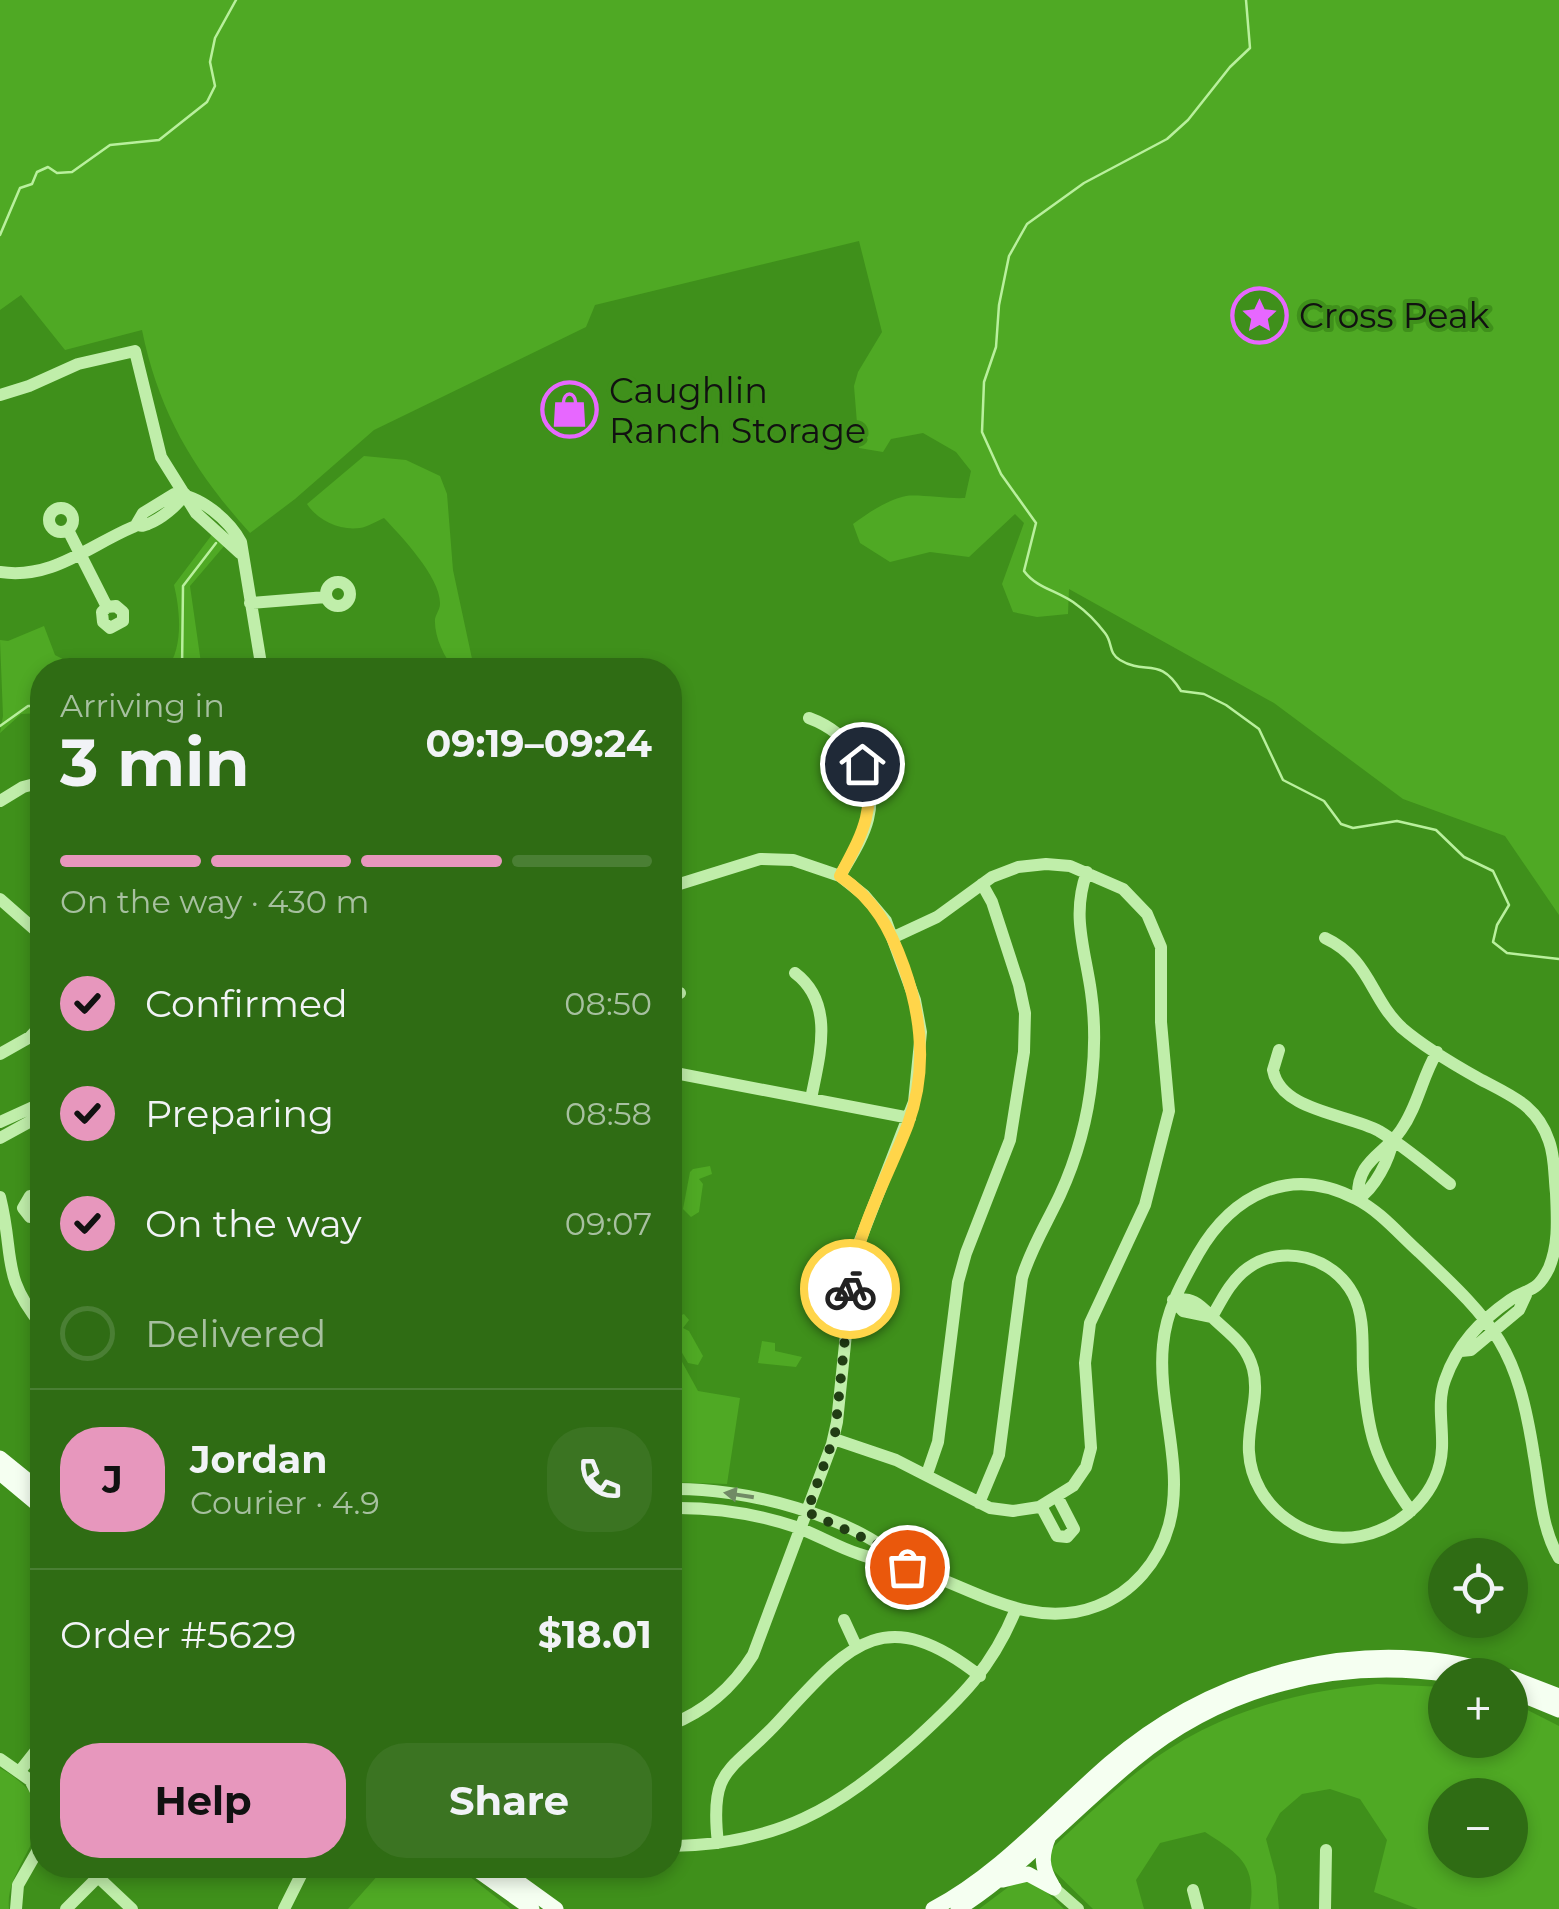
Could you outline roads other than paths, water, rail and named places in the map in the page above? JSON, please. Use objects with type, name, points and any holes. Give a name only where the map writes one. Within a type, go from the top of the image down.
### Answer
[{"type":"main road","points":[[0,1458],[30,1482]]},
{"type":"main road","points":[[0,1473],[30,1498]]},
{"type":"main road","points":[[933,1909],[988,1873],[1149,1732],[1198,1702],[1234,1686],[1310,1664],[1370,1658],[1428,1660]]},
{"type":"main road","points":[[958,1909],[998,1881],[1162,1738],[1242,1696],[1304,1678],[1354,1670],[1428,1672]]},
{"type":"main road","points":[[1528,1684],[1559,1696]]},
{"type":"main road","points":[[1528,1697],[1559,1710]]},
{"type":"main road","points":[[1049,1836],[1043,1865],[1054,1888]]},
{"type":"main road","points":[[998,1881],[1028,1874],[1054,1888]]},
{"type":"main road","points":[[488,1878],[532,1909]]},
{"type":"main road","points":[[513,1878],[556,1909]]},
{"type":"street","points":[[0,395],[78,364],[135,350],[162,456],[176,485],[196,514],[240,553],[260,658]]},
{"type":"street","points":[[0,572],[17,575],[44,571],[136,525],[143,513],[168,496],[185,494]]},
{"type":"street","points":[[68,530],[108,607]]},
{"type":"street","points":[[250,604],[326,597]]},
{"type":"street","points":[[809,718],[824,724],[848,744],[868,778],[868,822],[840,876]]},
{"type":"street","points":[[0,801],[30,785]]},
{"type":"street","points":[[682,883],[760,860],[792,860],[840,876],[875,907],[894,937],[916,1000],[921,1032],[910,1118],[854,1256],[834,1439],[760,1642],[746,1666],[713,1701],[682,1718]]},
{"type":"street","points":[[834,1439],[881,1454],[978,1503],[1000,1510],[1041,1506],[1058,1498],[1081,1477],[1090,1458],[1084,1364],[1090,1324],[1145,1205],[1169,1111],[1158,935],[1148,914],[1131,895],[1087,872],[1058,864],[1033,864],[1004,872],[937,917],[894,937]]},
{"type":"street","points":[[978,1503],[999,1456],[1022,1278],[1070,1171],[1088,1108],[1094,1062],[1093,1011],[1078,919],[1087,872]]},
{"type":"street","points":[[927,1474],[938,1442],[958,1282],[1010,1140],[1024,1052],[1025,1013],[1019,985],[992,902],[982,884]]},
{"type":"street","points":[[0,899],[30,925]]},
{"type":"street","points":[[1174,1300],[1188,1299],[1205,1307],[1240,1342],[1252,1368],[1255,1395],[1248,1455],[1260,1492],[1290,1522],[1317,1535],[1346,1538],[1374,1533],[1410,1511],[1428,1492],[1438,1473],[1441,1396],[1464,1340],[1523,1305],[1526,1295],[1549,1269],[1558,1240],[1550,1142],[1540,1122],[1525,1103],[1403,1028],[1357,960],[1324,938]]},
{"type":"street","points":[[795,973],[812,992],[823,1028],[811,1100]]},
{"type":"street","points":[[0,1054],[30,1035]]},
{"type":"street","points":[[1279,1050],[1273,1070],[1281,1089],[1320,1111],[1354,1120],[1393,1140],[1450,1184]]},
{"type":"street","points":[[1358,1199],[1389,1157],[1393,1140],[1408,1119],[1437,1052]]},
{"type":"street","points":[[682,1074],[910,1118]]},
{"type":"street","points":[[0,1122],[30,1108]]},
{"type":"street","points":[[0,1138],[30,1121]]},
{"type":"street","points":[[682,1509],[740,1513],[801,1529],[853,1552],[907,1567],[1016,1609],[1061,1614],[1098,1606],[1133,1584],[1157,1556],[1168,1528],[1173,1501],[1162,1365],[1164,1332],[1174,1300],[1212,1230],[1231,1211],[1254,1195],[1280,1186],[1307,1184],[1358,1199],[1404,1238],[1491,1324],[1514,1366],[1523,1395],[1545,1522],[1559,1558]]},
{"type":"street","points":[[23,1208],[30,1196]]},
{"type":"street","points":[[30,1218],[23,1208],[1,1204],[11,1283],[30,1313]]},
{"type":"street","points":[[1212,1317],[1232,1283],[1258,1262],[1286,1255],[1302,1256],[1337,1274],[1353,1294],[1361,1320],[1366,1408],[1374,1448],[1410,1511]]},
{"type":"street","points":[[682,1491],[735,1494],[807,1512],[883,1547],[907,1567]]},
{"type":"street","points":[[1041,1506],[1057,1536],[1067,1537],[1074,1529],[1058,1498]]},
{"type":"street","points":[[682,1845],[718,1843],[790,1825],[845,1798],[962,1698],[996,1655],[1016,1609]]},
{"type":"street","points":[[844,1620],[856,1646]]},
{"type":"street","points":[[718,1843],[715,1800],[723,1777],[816,1678],[856,1646],[885,1638],[912,1638],[948,1652],[980,1676]]},
{"type":"street","points":[[20,1771],[30,1758]]},
{"type":"street","points":[[0,1759],[30,1781]]},
{"type":"street","points":[[1325,1909],[1326,1850]]},
{"type":"street","points":[[16,1909],[18,1885],[30,1864]]},
{"type":"street","points":[[66,1909],[96,1878]]},
{"type":"street","points":[[100,1878],[132,1909]]},
{"type":"street","points":[[284,1909],[300,1878]]},
{"type":"street","points":[[1054,1888],[1078,1909]]},
{"type":"street","points":[[1193,1890],[1198,1909]]},
{"type":"waterway","points":[[0,235],[20,188],[32,184],[37,172],[48,167],[57,173],[72,172],[110,145],[159,140],[207,102],[215,86],[210,62],[215,38],[236,0]]},
{"type":"waterway","points":[[1246,0],[1250,48],[1188,120],[1167,139],[1084,183],[1027,224],[1009,256],[996,347],[984,382],[982,432],[1001,474],[1036,523],[1024,571],[1088,615],[1105,633],[1120,660],[1166,673],[1181,691],[1204,694],[1259,729],[1283,780],[1324,801],[1341,824],[1353,828],[1397,821],[1436,830],[1464,857],[1493,871],[1509,905],[1497,925],[1493,942],[1507,953],[1559,959]]},
{"type":"waterway","points":[[182,658],[183,586],[216,543]]},
{"type":"waterway","points":[[0,726],[30,706]]},
{"type":"place","name":"Cross Peak","points":[[1260,315]]},
{"type":"place","name":"Caughlin Ranch Storage","points":[[570,410]]}]
